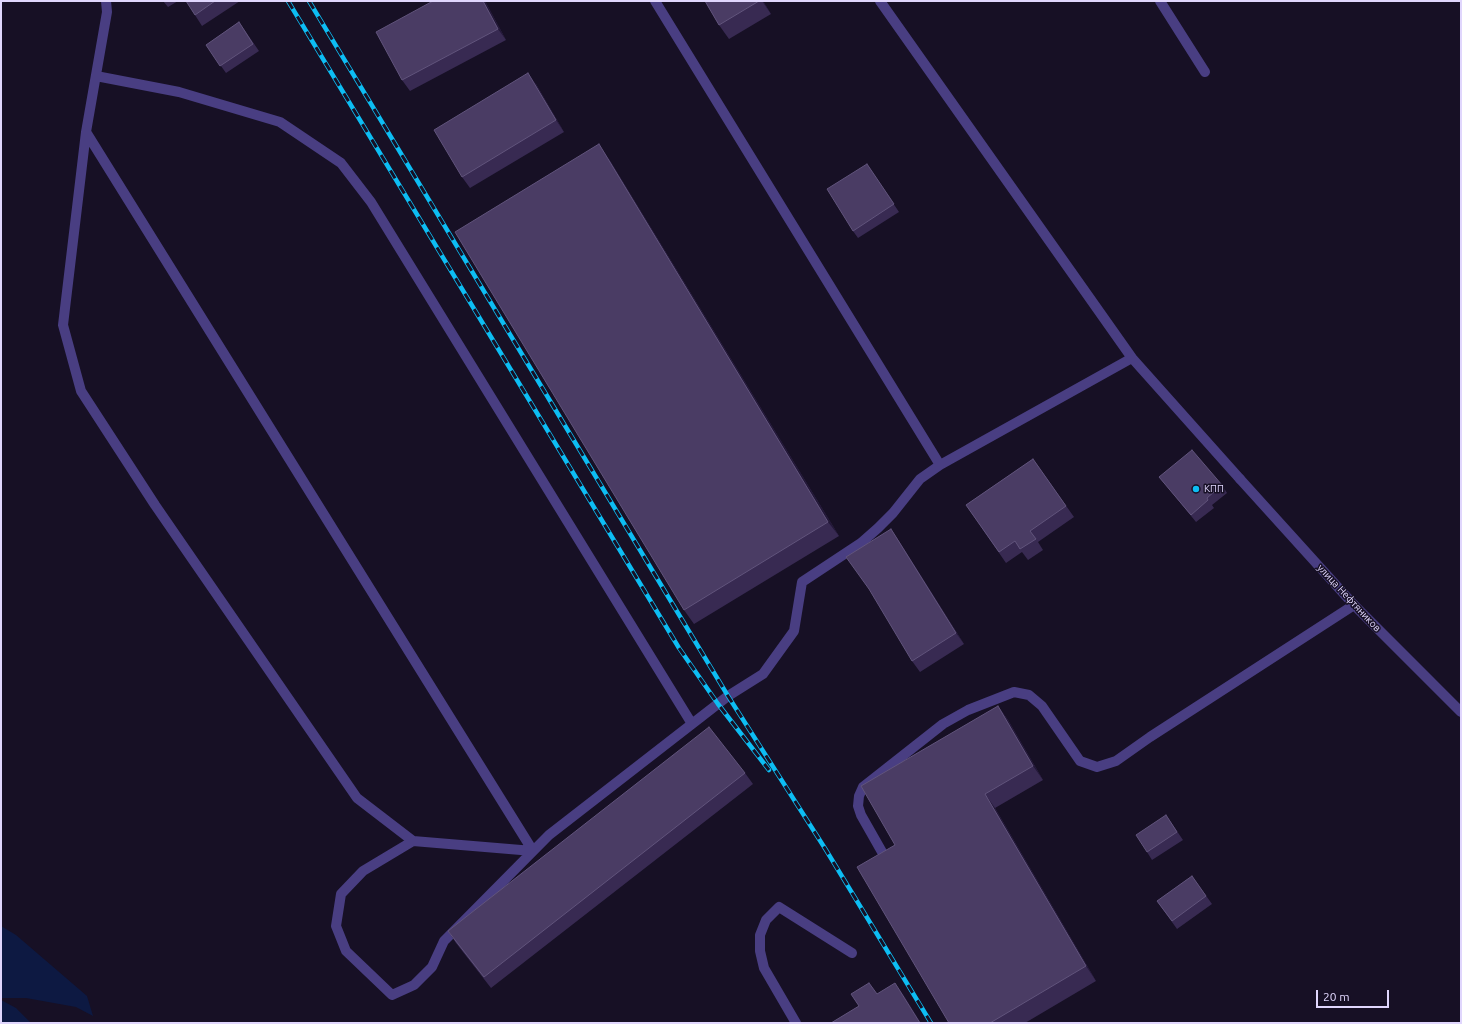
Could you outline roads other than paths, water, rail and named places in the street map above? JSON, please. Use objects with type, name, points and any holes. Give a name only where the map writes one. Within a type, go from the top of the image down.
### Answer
[{"type":"street","points":[[106,1],[107,12],[86,132],[63,325],[81,391],[155,505],[357,798],[413,841],[533,851]]},
{"type":"street","points":[[655,1],[940,465]]},
{"type":"street","name":"улица Нефтяников","points":[[880,1],[1132,358],[1354,605],[1461,712]]},
{"type":"street","points":[[1160,1],[1205,72]]},
{"type":"street","points":[[96,76],[179,92],[280,122],[341,163],[371,202],[692,724]]},
{"type":"street","points":[[86,132],[533,851]]},
{"type":"street","points":[[413,841],[363,871],[341,894],[336,926],[346,951],[392,995],[414,985],[432,967],[444,941],[549,835],[728,696],[763,674],[794,631],[802,582],[861,543],[893,513],[920,479],[940,465],[1132,358]]},
{"type":"street","points":[[886,859],[861,815],[858,806],[859,796],[863,787],[944,724],[968,710],[1014,692],[1029,695],[1042,706],[1080,761],[1097,767],[1116,761],[1150,737],[1354,605]]},
{"type":"street","points":[[796,1023],[764,968],[760,951],[760,935],[766,920],[779,906],[852,953]]},
{"type":"water","points":[[1,926],[16,935],[87,996],[93,1016],[76,1007],[26,998],[1,998]]},
{"type":"water","points":[[1,1000],[16,1008],[31,1023],[1,1023]]},
{"type":"railway","points":[[288,1],[679,648],[718,704],[769,770]]},
{"type":"railway","points":[[309,1],[728,696],[826,850],[931,1023]]},
{"type":"place","name":"КПП","points":[[1196,489]]}]
